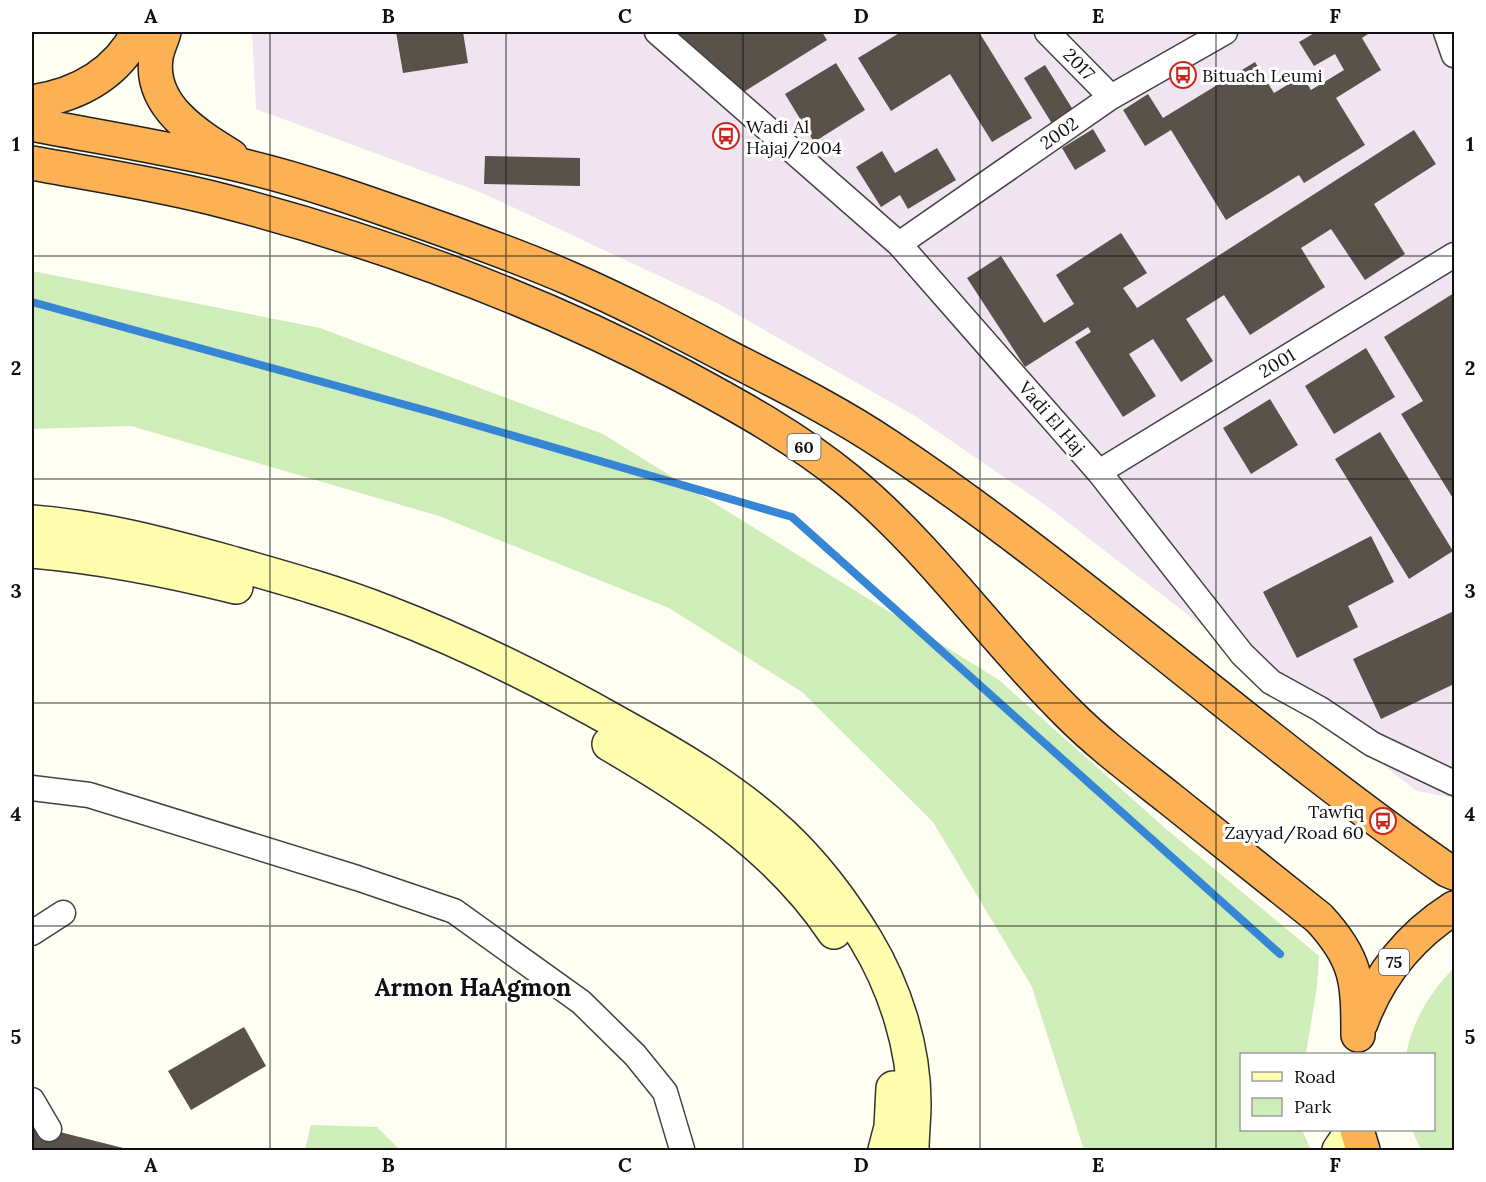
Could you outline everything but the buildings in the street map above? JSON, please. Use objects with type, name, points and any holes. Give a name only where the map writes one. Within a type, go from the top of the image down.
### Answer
[{"type":"highway","points":[[32,102],[85,88],[109,69],[131,45],[138,32]]},
{"type":"highway","points":[[164,32],[156,57],[155,73],[163,97],[179,118],[195,133],[248,167]]},
{"type":"highway","name":"60","points":[[32,124],[248,167],[301,181],[491,247],[648,314],[822,406],[884,443],[1034,550],[1296,759],[1391,831],[1447,870],[1455,873]]},
{"type":"highway","name":"60","points":[[32,163],[210,198],[303,223],[395,252],[488,287],[631,349],[708,390],[804,447],[846,478],[888,515],[932,560],[1030,676],[1071,717],[1319,918],[1349,956],[1355,981],[1356,1045]]},
{"type":"highway","name":"75","points":[[1356,1045],[1372,995],[1400,954],[1417,936],[1455,908]]},
{"type":"highway","points":[[1355,1131],[1364,1150]]},
{"type":"street","name":"Vadi El Haj","points":[[657,32],[899,243],[1099,472],[1242,654],[1271,682],[1320,709],[1372,744],[1455,783]]},
{"type":"street","name":"2017","points":[[1047,32],[1111,97]]},
{"type":"street","name":"2002","points":[[899,243],[1111,97],[1224,32]]},
{"type":"street","points":[[1446,32],[1455,55]]},
{"type":"street","name":"2001","points":[[1099,472],[1455,255]]},
{"type":"street","points":[[32,522],[114,532],[172,546],[387,612],[508,665],[565,693],[686,763],[741,800],[780,833],[814,867],[867,942],[888,984],[903,1028],[912,1066],[914,1103],[912,1150]]},
{"type":"street","points":[[32,551],[103,558],[167,570],[255,592],[327,614],[398,641],[528,699],[643,764],[699,801],[750,838],[789,874],[821,913],[846,952],[867,994],[885,1042],[892,1076],[894,1099],[891,1127],[885,1150]]},
{"type":"street","points":[[32,788],[89,795],[357,878],[454,911],[581,1002],[635,1055],[665,1092],[682,1149]]},
{"type":"street","points":[[32,933],[63,913]]},
{"type":"street","points":[[32,1100],[49,1129]]},
{"type":"street","points":[[1339,1150],[1354,1131]]},
{"type":"shaded area","points":[[252,32],[1454,32],[1454,798],[1417,791],[1048,507],[915,416],[717,303],[480,192],[256,109]]},
{"type":"green space","points":[[32,271],[320,328],[603,434],[999,680],[1165,828],[1319,956],[1317,986],[1306,1053],[1240,1053],[1240,1131],[1302,1131],[1311,1150],[1084,1150],[1032,987],[933,822],[802,692],[669,608],[439,516],[131,426],[32,429]]},
{"type":"green space","points":[[1454,968],[1454,1150],[1421,1150],[1412,1131],[1435,1131],[1435,1053],[1406,1053],[1418,1018],[1437,987]]},
{"type":"green space","points":[[311,1125],[377,1127],[400,1150],[305,1150]]},
{"type":"waterway","points":[[32,302],[435,413],[792,517],[1280,954]]},
{"type":"place","name":"Bituach Leumi","points":[[1183,75]]},
{"type":"place","name":"Wadi Al Hajaj/2004","points":[[726,136]]},
{"type":"place","name":"Tawfiq Zayyad/Road 60","points":[[1383,821]]},
{"type":"district","name":"Armon HaAgmon","points":[[473,987]]}]
